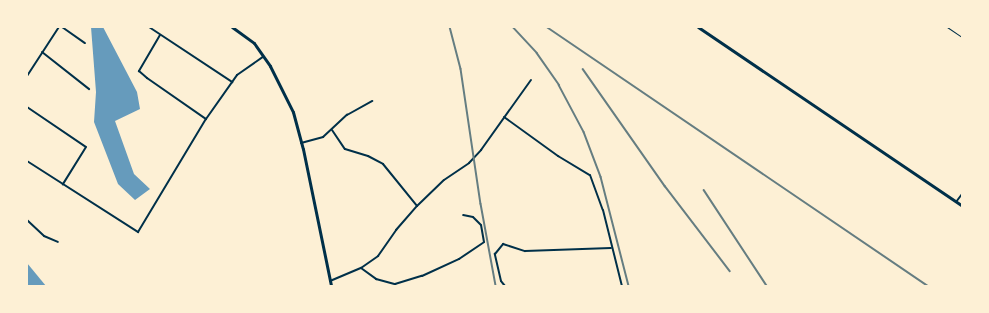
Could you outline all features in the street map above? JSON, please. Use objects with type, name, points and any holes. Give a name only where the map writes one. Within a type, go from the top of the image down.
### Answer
[{"type":"main road","points":[[232,27],[254,43],[282,88],[293,112],[301,143],[331,286]]},
{"type":"main road","points":[[698,27],[962,206]]},
{"type":"street","points":[[27,76],[59,27]]},
{"type":"street","points":[[62,27],[85,43]]},
{"type":"street","points":[[150,27],[232,82]]},
{"type":"street","points":[[160,35],[140,68],[141,74],[206,119]]},
{"type":"street","points":[[42,52],[89,89]]},
{"type":"street","points":[[27,161],[138,232],[206,119],[237,75],[264,57]]},
{"type":"street","points":[[330,281],[361,268],[378,256],[396,230],[417,206],[444,180],[469,162],[504,118],[531,80]]},
{"type":"street","points":[[301,143],[323,137],[347,115],[372,101]]},
{"type":"street","points":[[27,106],[86,147],[63,184]]},
{"type":"street","points":[[504,118],[558,156],[590,175],[603,210],[622,286]]},
{"type":"street","points":[[332,130],[345,149],[368,156],[383,164],[417,206]]},
{"type":"street","points":[[956,202],[962,194]]},
{"type":"street","points":[[361,268],[376,279],[395,284],[422,276],[459,259],[484,242],[481,225],[473,217],[463,215]]},
{"type":"street","points":[[27,220],[44,236],[58,242]]},
{"type":"street","points":[[505,286],[501,281],[495,254],[503,244],[526,251],[612,248]]},
{"type":"path","points":[[947,27],[962,37]]},
{"type":"water","points":[[91,27],[103,27],[137,92],[140,109],[115,121],[134,174],[150,189],[135,200],[118,184],[94,122],[96,92]]},
{"type":"water","points":[[27,263],[46,286],[27,286]]},
{"type":"railway","points":[[450,27],[461,69],[481,204],[496,286]]},
{"type":"railway","points":[[513,27],[537,53],[559,85],[584,132],[601,177],[629,286]]},
{"type":"railway","points":[[547,27],[928,286]]},
{"type":"railway","points":[[583,69],[665,186],[730,271]]},
{"type":"railway","points":[[704,190],[767,286]]}]
